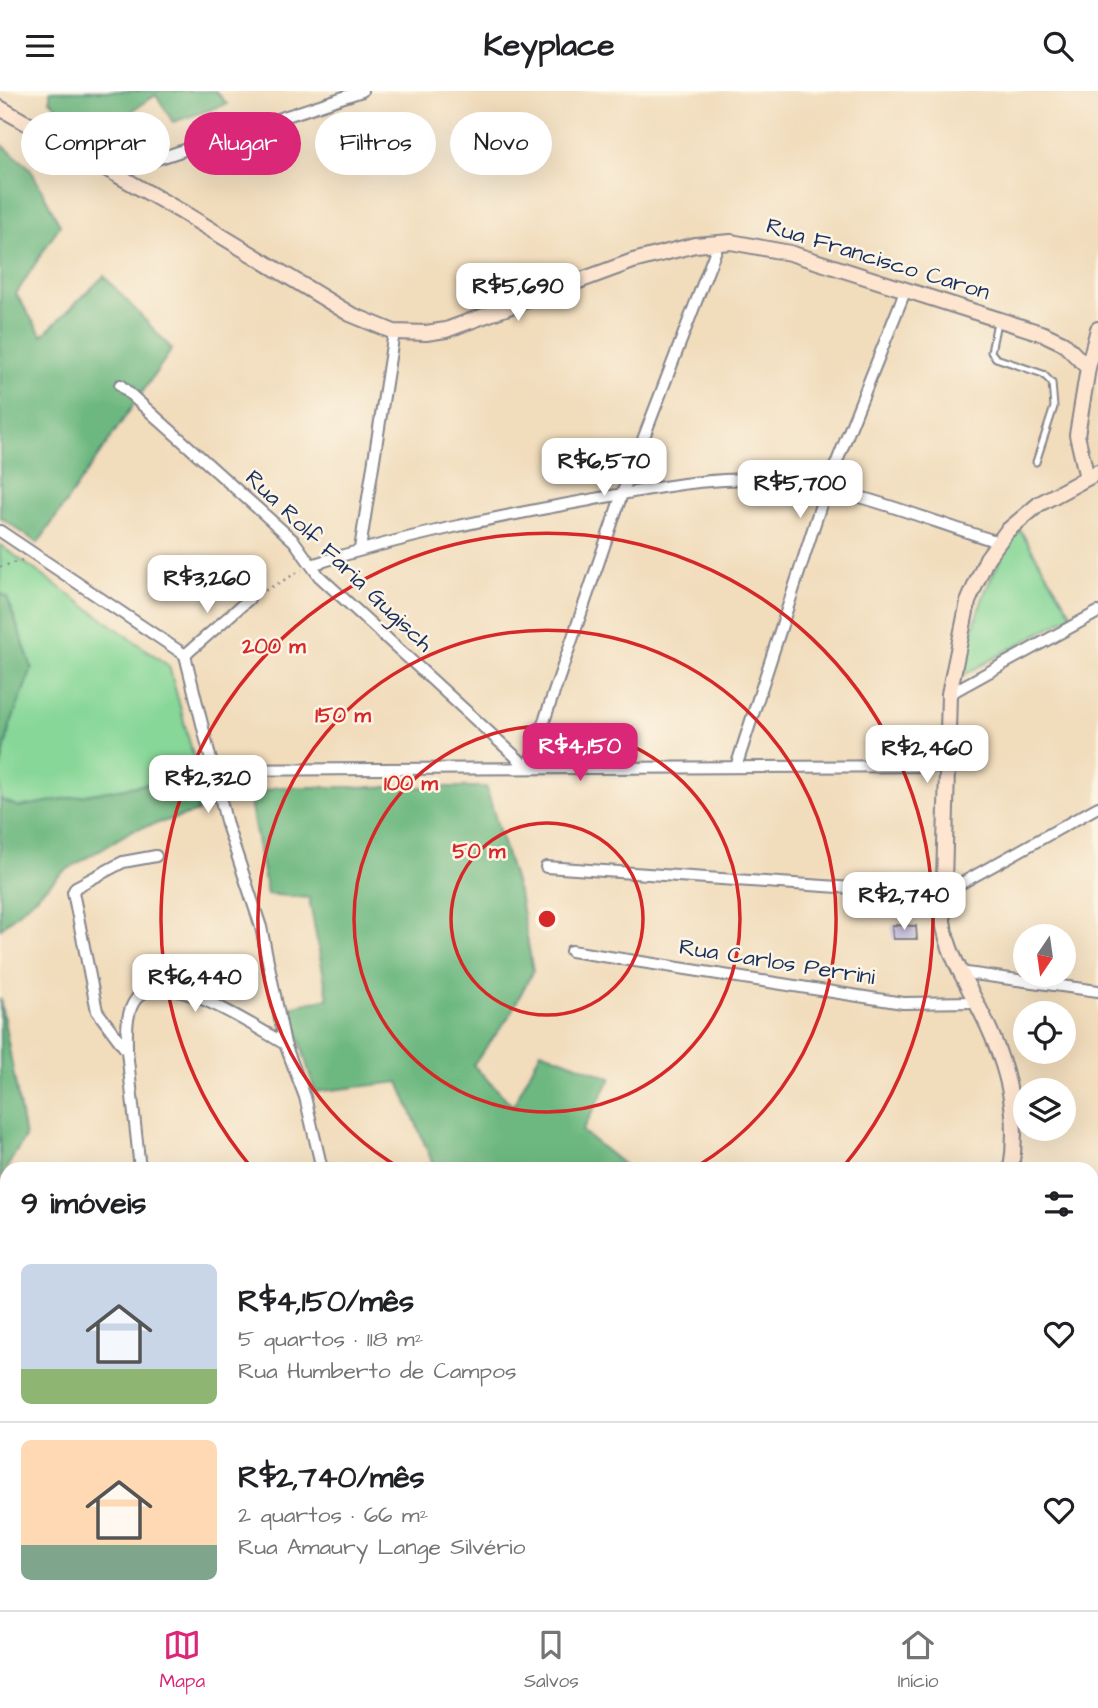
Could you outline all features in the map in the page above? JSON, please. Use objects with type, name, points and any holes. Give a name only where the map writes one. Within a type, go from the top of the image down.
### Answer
[{"type":"street","points":[[170,155],[362,91]]},
{"type":"street","name":"Rua Francisco Caron","points":[[0,108],[21,120]]},
{"type":"street","name":"Rua Francisco Caron","points":[[118,175],[325,301],[394,332],[426,333],[446,330],[609,269],[664,252],[719,242],[765,246],[1054,338],[1073,351],[1088,368]]},
{"type":"street","points":[[528,768],[622,494],[719,242]]},
{"type":"street","points":[[736,767],[827,489],[906,289]]},
{"type":"street","points":[[1012,1162],[1012,1094],[999,1051],[946,940],[942,894],[949,694],[968,603],[977,577],[998,542],[1021,517],[1092,475],[1077,435],[1088,368],[1098,330]]},
{"type":"street","points":[[360,549],[394,332]]},
{"type":"street","name":"Rua Rolf Faria Gugisch","points":[[120,385],[294,541],[319,576],[528,768]]},
{"type":"street","points":[[311,565],[360,549],[467,523],[622,494],[737,478],[788,481],[827,489],[998,542]]},
{"type":"street","points":[[0,531],[185,655],[234,852],[261,927],[285,1044],[309,1110],[320,1162]]},
{"type":"street","points":[[185,655],[249,599]]},
{"type":"street","points":[[949,694],[1098,612]]},
{"type":"street","points":[[214,769],[945,766]]},
{"type":"street","points":[[546,867],[942,894],[1098,807]]},
{"type":"street","points":[[127,1051],[97,1011],[73,892],[76,887],[123,862],[156,856]]},
{"type":"street","name":"Rua Carlos Perrini","points":[[571,951],[903,1003],[976,1002]]},
{"type":"street","points":[[959,972],[1098,991]]},
{"type":"street","points":[[139,1162],[127,1051],[130,1011],[136,999],[146,990],[158,986],[190,994],[285,1044]]},
{"type":"lane","points":[[998,319],[991,352],[996,358],[1043,374],[1052,383],[1054,407],[1036,462]]},
{"type":"path","points":[[0,567],[36,555]]},
{"type":"path","points":[[249,599],[311,565]]},
{"type":"green space","points":[[50,91],[216,91],[227,104],[203,112],[184,112],[184,118],[173,122],[170,112],[167,112],[156,95],[130,112],[62,112],[50,100]]},
{"type":"green space","points":[[0,143],[21,160],[21,175],[34,175],[60,225],[16,294],[42,336],[104,276],[172,349],[38,543],[0,517]]},
{"type":"green space","points":[[1020,530],[1072,615],[960,677],[989,582]]},
{"type":"green space","points":[[0,545],[169,666],[207,807],[0,862]]},
{"type":"green space","points":[[0,593],[7,597],[32,668],[10,726],[0,770]]},
{"type":"green space","points":[[187,777],[198,812],[133,830],[63,872],[0,929],[0,799],[19,807]]},
{"type":"green space","points":[[277,787],[486,787],[520,899],[533,971],[508,1018],[473,1065],[513,1106],[541,1051],[611,1078],[582,1131],[620,1162],[432,1162],[399,1082],[315,1092],[290,1007],[328,998],[309,898],[267,894],[249,796]]},
{"type":"green space","points":[[0,998],[25,1137],[10,1162],[0,1162]]},
{"type":"building","points":[[892,925],[916,926],[917,939],[893,939]]}]
